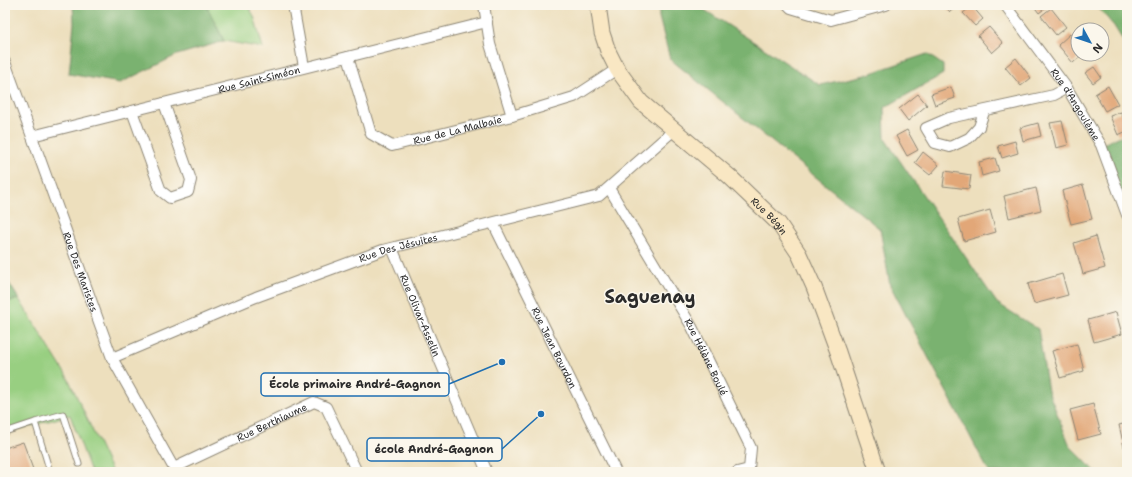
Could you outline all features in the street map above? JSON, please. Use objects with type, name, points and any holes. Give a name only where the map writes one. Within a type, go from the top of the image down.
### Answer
[{"type":"street","points":[[293,5],[304,67]]},
{"type":"street","points":[[484,5],[490,44],[512,116]]},
{"type":"street","name":"Rue Bégin","points":[[598,5],[602,33],[617,68],[641,102],[729,176],[778,224],[799,254],[814,287],[878,472]]},
{"type":"street","points":[[788,5],[791,8],[831,20],[886,5]]},
{"type":"street","name":"Rue d'Angoulème","points":[[1005,5],[1067,88],[1101,146],[1127,215]]},
{"type":"street","name":"Rue Saint-Siméon","points":[[32,136],[487,22]]},
{"type":"street","name":"Rue de La Malbaie","points":[[348,57],[370,134],[392,146],[512,116],[574,97],[617,68]]},
{"type":"street","name":"Rue Des Maristes","points":[[5,62],[112,358],[175,470]]},
{"type":"street","points":[[984,112],[978,127],[969,138],[950,147],[935,143],[926,128],[949,118],[984,112],[1054,95],[1067,88]]},
{"type":"street","points":[[132,111],[160,191],[170,198],[188,192],[191,180],[164,103]]},
{"type":"street","name":"Rue Des Jésuites","points":[[112,358],[256,297],[392,248],[599,196],[674,130]]},
{"type":"street","name":"Rue Hélène Boulé","points":[[609,188],[692,327],[751,448],[749,469],[737,472]]},
{"type":"street","name":"Rue Jean Bourdon","points":[[493,223],[616,472]]},
{"type":"street","name":"Rue Olivar-Asselin","points":[[392,248],[486,472]]},
{"type":"street","name":"Rue Berthiaume","points":[[175,470],[314,402],[326,407],[357,472]]},
{"type":"lane","points":[[5,432],[63,414],[79,464]]},
{"type":"lane","points":[[35,422],[50,472]]},
{"type":"green space","points":[[73,5],[206,5],[224,41],[177,55],[120,83],[69,74],[74,23]]},
{"type":"green space","points":[[206,5],[248,5],[254,16],[263,48],[224,41]]},
{"type":"green space","points":[[659,5],[697,5],[820,85],[865,75],[927,54],[943,65],[943,74],[884,108],[885,139],[997,303],[1038,329],[1048,391],[1070,446],[1096,472],[989,472],[890,285],[880,229],[670,59],[659,17]]},
{"type":"green space","points":[[1096,5],[1127,5],[1127,47],[1114,26]]},
{"type":"green space","points":[[1127,133],[1127,196],[1121,198],[1101,145]]},
{"type":"green space","points":[[5,277],[19,299],[5,302]]},
{"type":"green space","points":[[19,299],[68,378],[112,472],[91,472],[70,415],[5,433],[5,302]]},
{"type":"building","points":[[944,5],[958,5],[950,12]]},
{"type":"building","points":[[1033,5],[1048,5],[1048,6],[1039,13]]},
{"type":"building","points":[[972,6],[983,19],[975,26],[963,13]]},
{"type":"building","points":[[1051,8],[1066,27],[1056,35],[1041,16]]},
{"type":"building","points":[[989,27],[1003,43],[992,53],[978,36]]},
{"type":"building","points":[[1070,34],[1070,59],[1058,45]]},
{"type":"building","points":[[1016,58],[1031,78],[1021,86],[1005,67]]},
{"type":"building","points":[[1094,67],[1101,77],[1093,83],[1085,73]]},
{"type":"building","points":[[1108,86],[1118,104],[1105,111],[1095,94]]},
{"type":"building","points":[[951,87],[955,98],[935,105],[931,94]]},
{"type":"building","points":[[918,94],[927,105],[908,121],[899,109]]},
{"type":"building","points":[[1121,112],[1127,126],[1127,131],[1118,135],[1110,116]]},
{"type":"building","points":[[1062,121],[1068,145],[1056,148],[1050,123]]},
{"type":"building","points":[[1038,123],[1041,136],[1023,141],[1020,128]]},
{"type":"building","points":[[907,130],[918,150],[907,156],[896,136]]},
{"type":"building","points":[[1015,141],[1018,153],[1002,158],[998,146]]},
{"type":"building","points":[[923,152],[939,165],[930,175],[915,163]]},
{"type":"building","points":[[995,158],[999,171],[982,176],[979,162]]},
{"type":"building","points":[[945,171],[971,175],[969,189],[943,186]]},
{"type":"building","points":[[1083,185],[1092,219],[1071,224],[1062,191]]},
{"type":"building","points":[[1036,188],[1041,210],[1009,218],[1004,196]]},
{"type":"building","points":[[990,210],[996,232],[964,241],[958,219]]},
{"type":"building","points":[[1096,236],[1105,268],[1083,274],[1074,243]]},
{"type":"building","points":[[1062,274],[1068,295],[1034,304],[1028,284]]},
{"type":"building","points":[[1116,312],[1122,334],[1094,342],[1088,320]]},
{"type":"building","points":[[1077,344],[1084,371],[1060,378],[1052,351]]},
{"type":"building","points":[[1093,404],[1101,434],[1078,440],[1070,410]]},
{"type":"building","points":[[1127,423],[1127,446],[1124,447],[1119,425]]},
{"type":"building","points":[[23,442],[34,472],[5,472],[5,454],[7,454],[5,448]]},
{"type":"place","name":"École primaire André-Gagnon","points":[[502,362]]},
{"type":"place","name":"école André-Gagnon","points":[[541,414]]},
{"type":"district","name":"Saguenay","points":[[650,297]]}]
